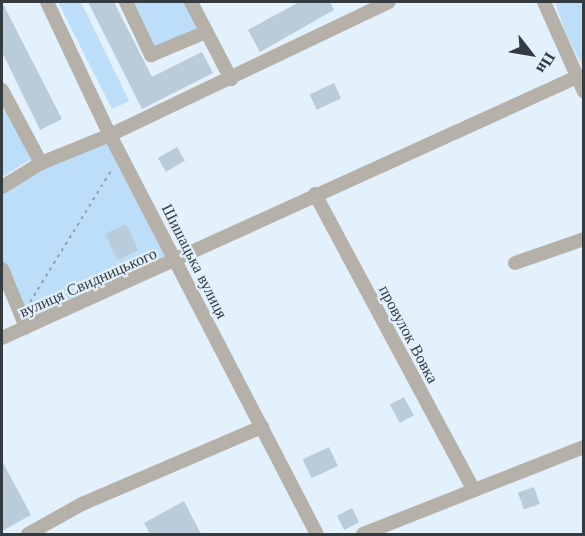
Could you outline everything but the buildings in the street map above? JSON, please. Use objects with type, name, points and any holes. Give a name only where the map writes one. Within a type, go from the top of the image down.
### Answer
[{"type":"street","name":"Шишацька вулиця","points":[[47,2],[110,135],[181,257],[262,427],[317,534]]},
{"type":"street","points":[[126,2],[151,55],[206,32]]},
{"type":"street","points":[[191,2],[231,79]]},
{"type":"street","points":[[2,187],[40,163],[110,135],[389,2]]},
{"type":"street","points":[[544,2],[584,92]]},
{"type":"street","name":"вулиця Свидницького","points":[[2,338],[577,77]]},
{"type":"street","points":[[2,90],[40,163]]},
{"type":"street","name":"провулок Вовка","points":[[315,194],[474,490]]},
{"type":"street","points":[[515,263],[584,239]]},
{"type":"street","points":[[2,268],[7,296],[20,313],[26,327]]},
{"type":"street","points":[[28,534],[82,504],[262,427]]},
{"type":"street","points":[[363,534],[584,447]]},
{"type":"path","points":[[20,313],[37,294],[111,171]]},
{"type":"shaded area","points":[[58,2],[81,2],[129,101],[112,109]]},
{"type":"shaded area","points":[[131,2],[187,2],[201,30],[154,50]]},
{"type":"shaded area","points":[[555,2],[583,2],[583,67],[565,32]]},
{"type":"shaded area","points":[[2,100],[31,159],[2,177]]},
{"type":"shaded area","points":[[110,135],[176,260],[26,327],[2,268],[2,187]]}]
